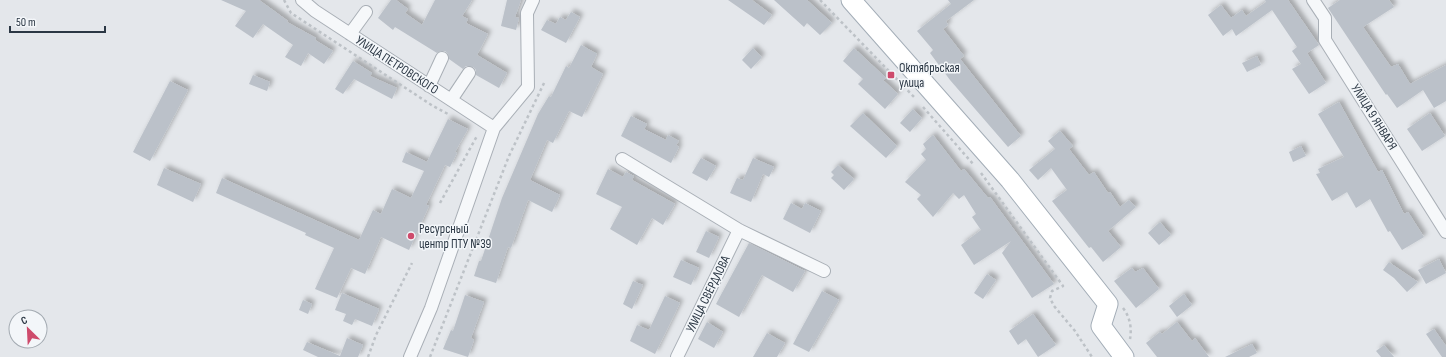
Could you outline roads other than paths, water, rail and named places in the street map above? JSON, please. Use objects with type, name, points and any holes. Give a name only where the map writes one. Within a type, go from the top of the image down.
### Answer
[{"type":"main road","points":[[851,0],[1010,180],[1108,304],[1101,326],[1124,357]]},
{"type":"street","name":"УЛИЦА ПЕТРОВСКОГО","points":[[302,0],[350,34],[494,128]]},
{"type":"street","points":[[410,357],[431,308],[494,128],[528,87],[527,13],[533,0]]},
{"type":"street","name":"УЛИЦА 9 ЯНВАРЯ","points":[[1313,0],[1325,18],[1325,40],[1446,232]]},
{"type":"street","points":[[350,34],[366,12]]},
{"type":"street","points":[[429,86],[442,58]]},
{"type":"street","points":[[451,100],[469,73]]},
{"type":"street","points":[[622,159],[739,230],[824,270]]},
{"type":"street","name":"УЛИЦА СВЕРДЛОВА","points":[[677,357],[739,230]]},
{"type":"place","name":"Октябрьская улица","points":[[891,75]]},
{"type":"place","name":"Ресурсный центр ПТУ №39","points":[[411,236]]}]
